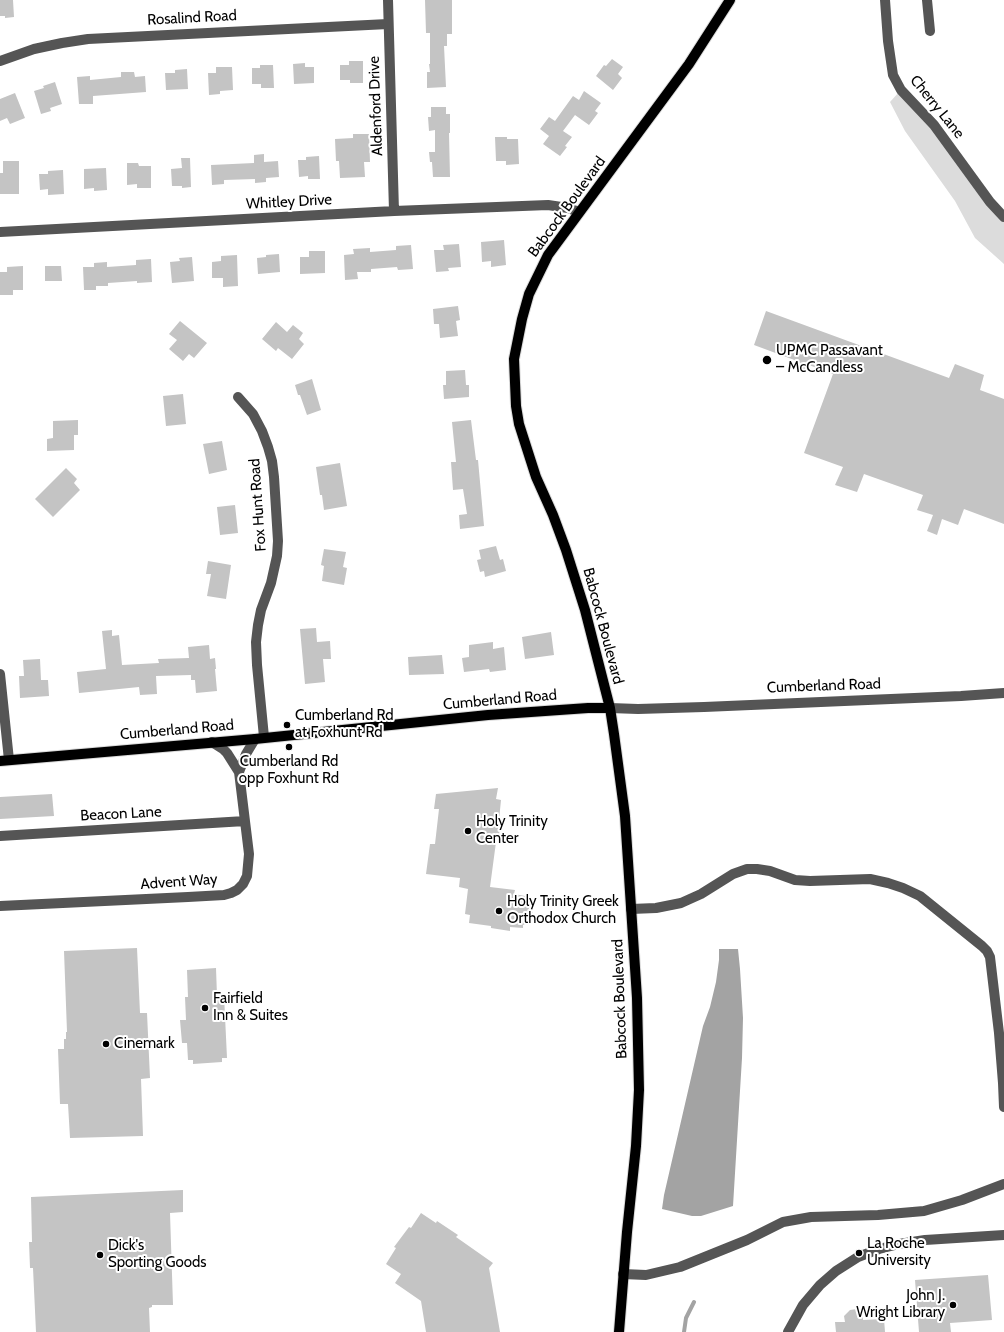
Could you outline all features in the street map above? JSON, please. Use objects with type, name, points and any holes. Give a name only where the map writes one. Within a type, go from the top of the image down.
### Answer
[{"type":"main road","name":"Babcock Boulevard","points":[[619,1332],[623,1274],[636,1146],[639,1090],[637,998],[625,816],[610,708],[576,581],[553,515],[536,477],[519,424],[516,406],[514,359],[529,294],[548,255],[689,64],[730,0]]},
{"type":"main road","name":"Cumberland Road","points":[[5,760],[260,738],[488,715],[588,708],[610,708]]},
{"type":"street","name":"Aldenford Drive","points":[[388,0],[394,211]]},
{"type":"street","name":"Cherry Lane","points":[[885,0],[893,75],[901,90],[934,125],[990,202],[1004,217]]},
{"type":"street","points":[[927,0],[930,31]]},
{"type":"street","name":"Rosalind Road","points":[[0,61],[34,49],[94,38],[388,24]]},
{"type":"street","name":"Whitley Drive","points":[[0,232],[394,211],[548,205],[563,207],[579,212]]},
{"type":"street","name":"Fox Hunt Road","points":[[238,397],[253,414],[262,431],[272,461],[274,477],[278,541],[277,556],[271,583],[261,610],[256,642],[260,738]]},
{"type":"street","points":[[0,674],[5,760]]},
{"type":"street","name":"Cumberland Road","points":[[610,708],[638,709],[697,707],[962,696],[1004,692]]},
{"type":"street","name":"Advent Way","points":[[0,906],[150,900],[231,893],[237,890],[243,884],[247,876],[249,854],[239,772],[244,758],[260,738]]},
{"type":"street","name":"Advent Way","points":[[212,742],[227,753],[239,772]]},
{"type":"street","name":"Beacon Lane","points":[[0,836],[244,821]]},
{"type":"street","points":[[631,910],[656,908],[681,903],[702,894],[733,874],[747,869],[757,868],[795,880],[870,879],[903,888],[920,896],[982,946],[990,957],[1004,1083],[1004,1107]]},
{"type":"street","points":[[623,1274],[646,1275],[680,1267],[747,1240],[782,1222],[811,1217],[924,1212],[962,1200],[1004,1184]]},
{"type":"street","points":[[788,1332],[803,1305],[820,1285],[836,1271],[858,1257],[879,1249],[925,1240],[1004,1235]]},
{"type":"shaded area","points":[[899,92],[931,126],[1004,220],[1004,264],[975,238],[955,201],[905,131],[890,102]]},
{"type":"shaded area","points":[[719,949],[738,949],[743,1018],[733,1206],[701,1216],[692,1216],[662,1209],[703,1026],[710,1007],[716,982]]},
{"type":"building","points":[[0,0],[13,0],[14,17],[5,18],[5,16],[0,16]]},
{"type":"building","points":[[425,0],[452,0],[452,34],[447,34],[447,46],[444,46],[446,87],[427,88],[427,72],[430,72],[430,33],[426,33]]},
{"type":"building","points":[[612,59],[623,67],[618,74],[622,78],[613,90],[596,76],[604,65],[606,66]]},
{"type":"building","points":[[349,61],[363,61],[363,83],[350,83],[350,80],[340,80],[340,65],[349,65]]},
{"type":"building","points":[[305,63],[305,67],[314,67],[314,83],[294,84],[293,64]]},
{"type":"building","points":[[260,65],[273,65],[274,88],[261,88],[261,84],[252,84],[252,68],[260,68]]},
{"type":"building","points":[[216,67],[232,67],[233,90],[220,91],[220,94],[209,95],[208,73],[216,73]]},
{"type":"building","points":[[187,69],[188,89],[166,90],[165,73],[175,73],[175,70]]},
{"type":"building","points":[[121,72],[134,72],[135,77],[145,76],[146,92],[93,96],[93,104],[79,104],[77,77],[90,76],[90,80],[121,77]]},
{"type":"building","points":[[55,82],[62,104],[50,108],[51,111],[41,114],[34,91]]},
{"type":"building","points":[[584,91],[601,103],[595,111],[598,113],[589,125],[575,115],[563,131],[572,137],[560,156],[543,144],[549,136],[540,129],[549,117],[555,121],[573,96],[579,100]]},
{"type":"building","points":[[15,93],[25,118],[10,124],[7,118],[0,121],[0,99]]},
{"type":"building","points":[[431,107],[446,107],[446,114],[450,114],[450,177],[433,177],[432,162],[430,162],[429,152],[435,152],[435,130],[429,131],[428,117],[431,117]]},
{"type":"building","points":[[353,134],[369,134],[370,162],[364,162],[365,177],[340,178],[339,161],[336,161],[335,139],[353,138]]},
{"type":"building","points":[[495,137],[518,139],[519,164],[506,165],[506,161],[496,161]]},
{"type":"building","points":[[264,154],[264,162],[278,161],[279,177],[266,178],[266,182],[255,183],[255,179],[224,180],[224,184],[212,185],[211,165],[254,163],[254,155]]},
{"type":"building","points":[[319,156],[320,179],[308,179],[308,176],[299,177],[298,160],[306,160],[306,157]]},
{"type":"building","points":[[181,158],[190,158],[191,187],[182,188],[182,186],[172,186],[171,169],[182,168]]},
{"type":"building","points":[[3,161],[19,161],[19,194],[0,194],[0,173],[3,173]]},
{"type":"building","points":[[127,163],[138,163],[139,166],[151,166],[151,188],[137,188],[137,184],[127,185]]},
{"type":"building","points":[[106,168],[107,190],[94,191],[94,188],[84,189],[84,169]]},
{"type":"building","points":[[63,170],[64,194],[48,195],[48,189],[40,190],[39,174],[48,174],[48,171]]},
{"type":"building","points":[[504,240],[506,265],[491,267],[491,261],[482,262],[481,242]]},
{"type":"building","points":[[459,244],[461,267],[448,268],[449,271],[436,272],[434,250],[444,250],[443,245]]},
{"type":"building","points":[[411,245],[413,269],[398,270],[397,267],[371,269],[371,272],[357,272],[358,279],[345,280],[344,255],[354,254],[353,249],[370,248],[370,252],[396,250],[396,246]]},
{"type":"building","points":[[309,251],[325,251],[325,273],[300,274],[300,257],[309,257]]},
{"type":"building","points":[[279,254],[280,272],[258,274],[257,258],[266,257],[266,255]]},
{"type":"building","points":[[237,255],[238,286],[223,287],[223,278],[212,278],[212,262],[221,261],[221,256]]},
{"type":"building","points":[[192,257],[194,281],[172,283],[170,262],[180,261],[179,258]]},
{"type":"building","points":[[151,259],[152,282],[137,283],[137,281],[108,283],[108,286],[96,286],[96,290],[84,290],[83,267],[94,267],[94,263],[107,262],[107,267],[136,265],[136,260]]},
{"type":"building","points":[[23,266],[23,290],[13,290],[13,295],[0,295],[0,272],[7,272],[7,267]]},
{"type":"building","points":[[45,266],[61,266],[62,281],[45,281]]},
{"type":"building","points":[[458,306],[460,320],[456,321],[458,336],[440,338],[439,324],[434,324],[433,309]]},
{"type":"building","points":[[766,311],[949,378],[955,364],[984,375],[980,390],[1004,399],[1004,524],[964,509],[958,525],[942,519],[937,535],[927,531],[933,515],[917,510],[923,495],[864,474],[857,492],[835,485],[843,467],[804,453],[833,374],[809,365],[806,373],[794,369],[797,361],[754,345]]},
{"type":"building","points":[[180,321],[207,343],[194,358],[189,354],[183,361],[169,349],[177,340],[169,334]]},
{"type":"building","points":[[276,322],[287,332],[293,325],[303,333],[299,339],[304,344],[292,359],[278,348],[276,351],[262,339]]},
{"type":"building","points":[[465,370],[466,385],[469,385],[469,397],[444,399],[443,385],[446,385],[446,371]]},
{"type":"building","points":[[312,379],[321,410],[307,415],[295,385]]},
{"type":"building","points":[[183,394],[186,424],[166,426],[163,396]]},
{"type":"building","points":[[78,420],[78,435],[74,435],[74,450],[47,451],[47,439],[53,438],[53,421]]},
{"type":"building","points":[[471,420],[476,460],[478,460],[484,526],[460,529],[459,515],[467,514],[463,489],[453,490],[451,462],[456,462],[452,422]]},
{"type":"building","points":[[222,441],[227,470],[209,474],[203,444]]},
{"type":"building","points":[[340,463],[347,506],[324,510],[316,467]]},
{"type":"building","points":[[66,468],[77,479],[74,483],[80,490],[53,517],[35,499]]},
{"type":"building","points":[[235,505],[238,533],[220,535],[217,507]]},
{"type":"building","points":[[496,546],[500,560],[503,559],[506,571],[485,577],[484,571],[480,572],[477,560],[481,559],[479,550]]},
{"type":"building","points":[[324,549],[346,552],[343,567],[347,568],[344,585],[322,581],[324,566],[321,565]]},
{"type":"building","points":[[208,561],[231,565],[226,599],[207,596],[211,574],[206,574]]},
{"type":"building","points":[[316,628],[317,642],[330,641],[331,659],[323,659],[325,682],[305,684],[300,629]]},
{"type":"building","points":[[112,630],[112,636],[119,635],[122,665],[159,663],[158,659],[189,658],[188,647],[209,645],[210,659],[215,658],[217,691],[196,693],[195,680],[191,680],[191,675],[156,676],[157,694],[140,695],[139,687],[79,693],[77,672],[106,669],[102,631]]},
{"type":"building","points":[[551,632],[554,655],[525,659],[522,637]]},
{"type":"building","points":[[493,642],[493,649],[504,647],[506,670],[490,672],[489,669],[464,672],[462,658],[469,657],[469,645]]},
{"type":"building","points":[[442,655],[444,674],[409,675],[408,657]]},
{"type":"building","points":[[40,659],[41,680],[48,680],[49,696],[20,698],[19,676],[24,676],[23,660]]},
{"type":"building","name":"Holy Trinity Center","points":[[498,788],[496,799],[501,800],[499,820],[501,820],[498,842],[496,842],[490,887],[515,890],[514,894],[525,896],[533,908],[532,918],[528,923],[523,925],[523,928],[510,927],[510,931],[491,928],[491,926],[469,923],[470,915],[465,914],[468,889],[459,887],[460,878],[426,874],[430,844],[435,844],[439,809],[434,809],[436,794]]},
{"type":"building","points":[[52,794],[54,816],[0,819],[0,797]]},
{"type":"building","name":"Cinemark","points":[[137,948],[140,1013],[147,1013],[150,1078],[141,1079],[143,1136],[70,1138],[68,1104],[60,1104],[58,1049],[64,1049],[64,1039],[66,1039],[67,1032],[64,951]]},
{"type":"building","name":"Fairfield Inn & Suites","points":[[216,968],[217,996],[224,995],[227,1058],[222,1058],[222,1062],[193,1064],[193,1060],[188,1060],[187,1043],[182,1043],[180,1020],[186,1020],[185,997],[188,997],[187,970]]},
{"type":"building","name":"Dick's Sporting Goods","points":[[183,1190],[183,1212],[170,1213],[173,1305],[152,1305],[152,1307],[149,1308],[150,1332],[36,1332],[33,1268],[30,1268],[29,1242],[32,1242],[31,1197]]},
{"type":"building","points":[[421,1213],[436,1223],[437,1221],[458,1235],[456,1237],[493,1263],[489,1268],[500,1332],[426,1332],[421,1301],[395,1283],[401,1274],[386,1264],[396,1248],[394,1247],[409,1227],[411,1228]]},
{"type":"building","name":"John J. Wright Library","points":[[988,1275],[992,1320],[950,1323],[951,1332],[919,1332],[915,1280]]},
{"type":"building","points":[[857,1309],[863,1313],[863,1320],[884,1319],[885,1332],[836,1332],[835,1322],[845,1322],[844,1316],[850,1310]]},
{"type":"waterway","points":[[684,1332],[686,1318],[694,1302]]},
{"type":"place","name":"UPMC Passavant – McCandless","points":[[767,360]]},
{"type":"place","name":"Cumberland Rd at Foxhunt Rd","points":[[287,725]]},
{"type":"place","name":"Cumberland Rd opp Foxhunt Rd","points":[[289,747]]},
{"type":"place","name":"Holy Trinity Center","points":[[468,831]]},
{"type":"place","name":"Holy Trinity Greek Orthodox Church","points":[[499,911]]},
{"type":"place","name":"Fairfield Inn & Suites","points":[[205,1008]]},
{"type":"place","name":"Cinemark","points":[[106,1044]]},
{"type":"place","name":"La Roche University","points":[[859,1253]]},
{"type":"place","name":"Dick's Sporting Goods","points":[[100,1255]]},
{"type":"place","name":"John J. Wright Library","points":[[953,1305]]}]
